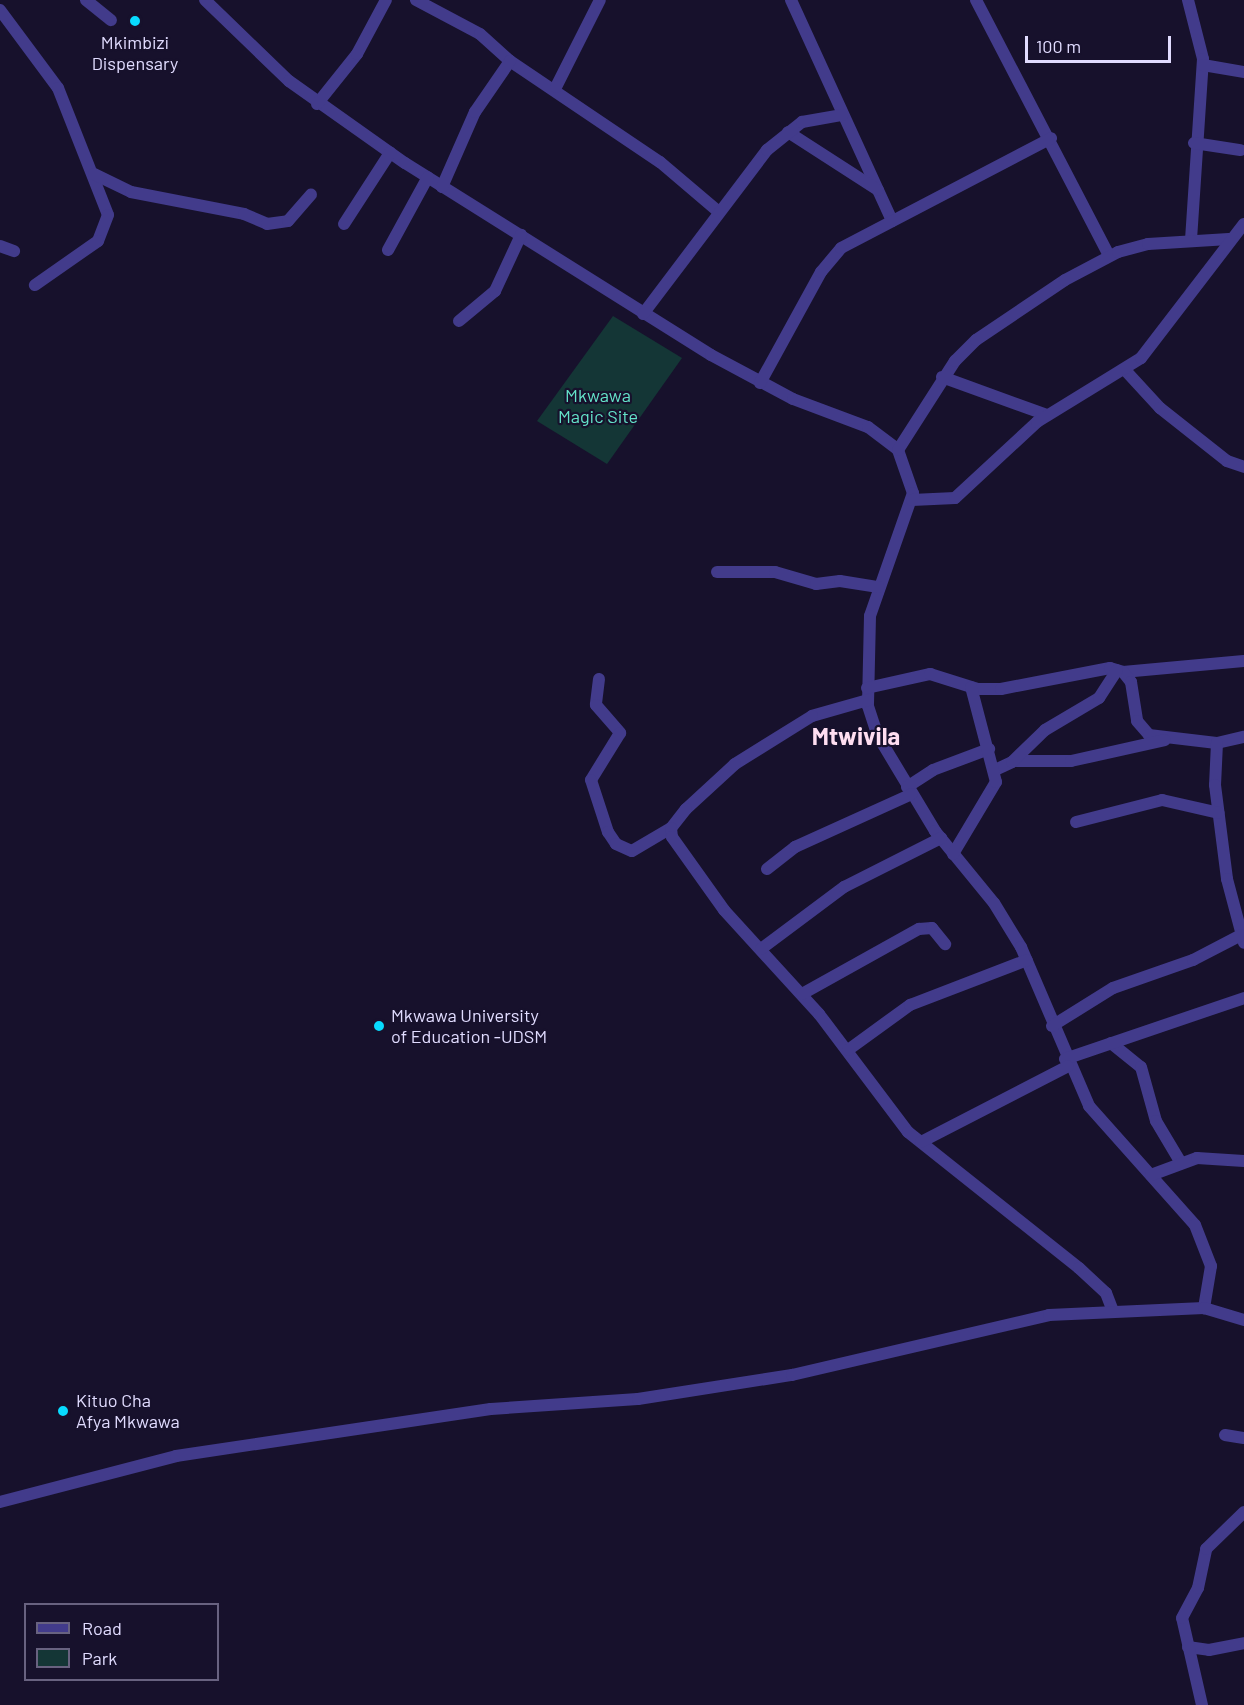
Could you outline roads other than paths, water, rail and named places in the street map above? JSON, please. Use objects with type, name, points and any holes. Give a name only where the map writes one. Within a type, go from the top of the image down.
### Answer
[{"type":"street","points":[[86,0],[111,20]]},
{"type":"street","points":[[317,104],[357,54],[385,0]]},
{"type":"street","points":[[416,0],[467,25],[510,61],[556,87],[685,180],[719,212]]},
{"type":"street","points":[[556,87],[600,0]]},
{"type":"street","points":[[791,0],[842,116],[892,221]]},
{"type":"street","points":[[976,0],[1051,138],[1109,256]]},
{"type":"street","points":[[1188,0],[1200,34],[1203,65],[1194,143],[1191,241]]},
{"type":"street","points":[[209,1],[317,104],[442,187],[643,314],[760,383],[868,427],[898,450],[911,476],[912,500],[870,616],[868,694],[878,736],[941,838],[994,903],[1027,960],[1066,1062],[1103,1126],[1186,1211],[1208,1254],[1212,1285],[1204,1308]]},
{"type":"street","points":[[0,10],[53,78],[94,174],[108,215],[105,231],[35,285]]},
{"type":"street","points":[[442,187],[475,112],[510,61]]},
{"type":"street","points":[[1203,65],[1244,72]]},
{"type":"street","points":[[643,314],[719,212],[788,132],[802,122],[842,116]]},
{"type":"street","points":[[788,132],[878,190]]},
{"type":"street","points":[[760,383],[827,263],[841,248],[1051,138]]},
{"type":"street","points":[[1194,143],[1240,150]]},
{"type":"street","points":[[344,224],[390,153]]},
{"type":"street","points":[[94,174],[140,194],[280,226],[311,195]]},
{"type":"street","points":[[388,250],[428,177]]},
{"type":"street","points":[[912,500],[955,498],[1047,415],[1125,370],[1170,324],[1229,239],[1244,224]]},
{"type":"street","points":[[459,321],[495,291],[521,235]]},
{"type":"street","points":[[898,450],[942,377],[976,340],[1109,256],[1148,244],[1229,239]]},
{"type":"street","points":[[0,246],[14,251]]},
{"type":"street","points":[[1125,370],[1160,408],[1227,461],[1244,467]]},
{"type":"street","points":[[942,377],[1047,415]]},
{"type":"street","points":[[717,572],[764,571],[816,584],[840,581],[879,587]]},
{"type":"street","points":[[599,679],[596,705],[620,733],[591,780],[608,832],[616,844],[632,851],[671,828],[700,793],[735,764],[812,716],[868,694],[930,674],[971,687],[1002,689],[1120,671],[1244,661]]},
{"type":"street","points":[[1120,671],[1131,682],[1143,730],[1167,740]]},
{"type":"street","points":[[995,770],[1014,761],[1045,730],[1099,698],[1120,671]]},
{"type":"street","points":[[953,854],[989,801],[995,770],[971,687]]},
{"type":"street","points":[[1014,761],[1071,761],[1167,740],[1216,743],[1244,737]]},
{"type":"street","points":[[1052,1026],[1113,988],[1193,960],[1242,939],[1229,893],[1219,813],[1216,743]]},
{"type":"street","points":[[767,868],[795,848],[910,790],[933,770],[989,749]]},
{"type":"street","points":[[1076,822],[1162,800],[1219,813]]},
{"type":"street","points":[[671,828],[682,855],[848,1050],[894,1117],[921,1142],[1079,1268],[1106,1293],[1113,1311]]},
{"type":"street","points":[[761,949],[844,887],[941,838]]},
{"type":"street","points":[[802,994],[919,929],[932,928],[945,944]]},
{"type":"street","points":[[848,1050],[910,1005],[1027,960]]},
{"type":"street","points":[[921,1142],[1066,1062],[1111,1043],[1244,998]]},
{"type":"street","points":[[1111,1043],[1141,1067],[1156,1120],[1181,1163]]},
{"type":"street","points":[[1151,1175],[1181,1163],[1212,1158],[1244,1161]]},
{"type":"street","points":[[0,1502],[176,1456],[490,1409],[638,1399],[831,1368],[1011,1321],[1113,1311],[1204,1308],[1244,1320]]},
{"type":"street","points":[[1225,1435],[1244,1438]]},
{"type":"street","points":[[1202,1705],[1182,1618],[1198,1588],[1203,1556],[1243,1516]]},
{"type":"street","points":[[1188,1647],[1209,1650],[1244,1643]]},
{"type":"place","name":"Mkimbizi Dispensary","points":[[135,21]]},
{"type":"place","name":"Mkwawa University of Education -UDSM","points":[[379,1026]]},
{"type":"place","name":"Kituo Cha Afya Mkwawa","points":[[63,1411]]},
{"type":"district","name":"Mtwivila","points":[[856,736]]},
{"type":"park label","name":"Mkwawa Magic Site","points":[[598,406]]}]
